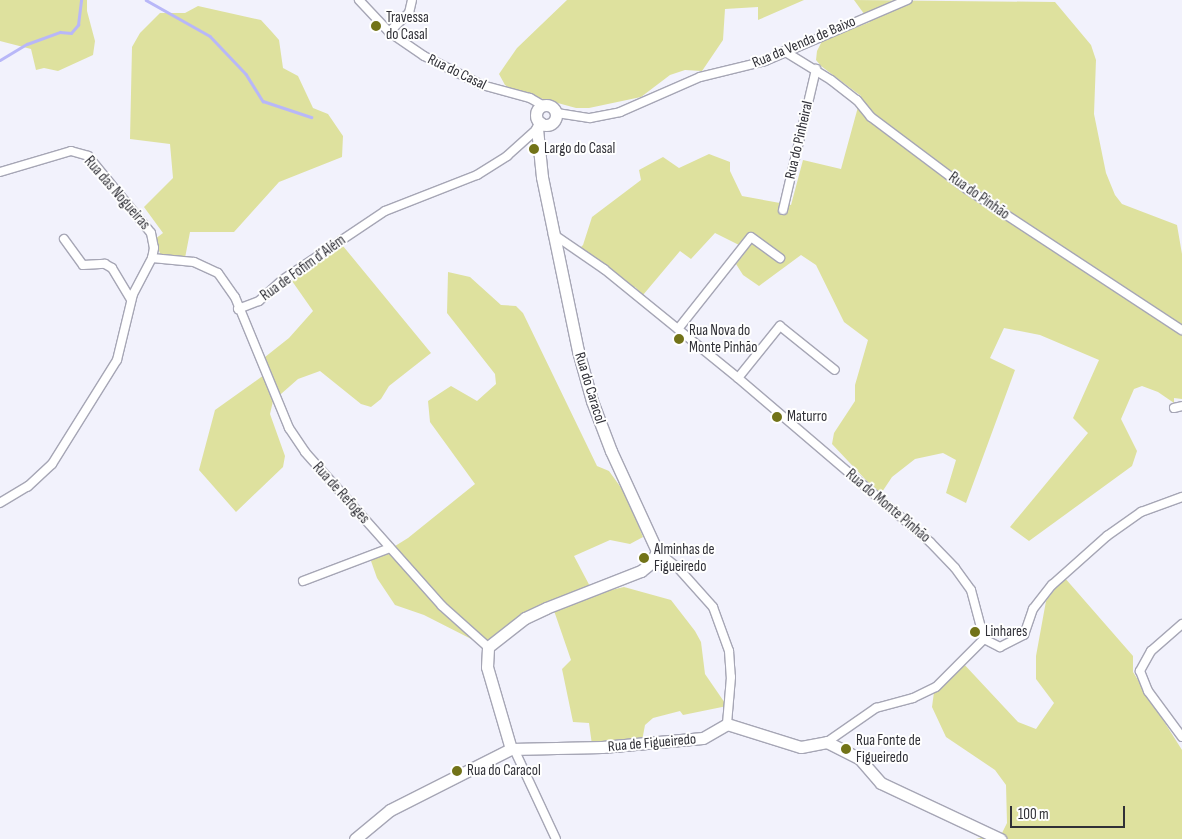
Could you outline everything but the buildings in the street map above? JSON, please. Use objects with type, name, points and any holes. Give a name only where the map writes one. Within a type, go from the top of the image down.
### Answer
[{"type":"street","name":"Rua do Casal","points":[[359,0],[389,32],[424,56],[482,85],[530,98],[542,106]]},
{"type":"street","points":[[389,32],[410,13],[412,0]]},
{"type":"street","name":"Rua da Venda de Baixo","points":[[557,113],[590,118],[620,112],[700,77],[765,61],[907,0]]},
{"type":"street","name":"Rua do Pinhão","points":[[784,52],[816,69],[857,100],[871,117],[967,189],[1182,330]]},
{"type":"street","name":"Rua do Pinheiral","points":[[783,210],[816,69]]},
{"type":"street","points":[[542,106],[552,106],[557,113],[551,124],[538,126],[536,112],[542,106]]},
{"type":"street","name":"Rua do Caracol","points":[[538,126],[553,234],[592,401],[611,452],[657,551]]},
{"type":"street","name":"Rua de Fofim d´Além","points":[[238,309],[259,301],[282,280],[385,211],[477,175],[507,156],[538,126]]},
{"type":"street","name":"Rua das Nogueiras","points":[[0,172],[71,150],[88,156],[151,233],[152,258]]},
{"type":"street","name":"Rua do Monte Pinhão","points":[[553,234],[604,269],[738,378],[930,542],[956,568],[971,590],[984,639]]},
{"type":"street","points":[[678,329],[750,237],[780,258]]},
{"type":"street","points":[[64,239],[83,265],[105,264],[112,268],[131,300]]},
{"type":"street","points":[[0,503],[28,486],[52,464],[117,360],[131,300],[152,258],[194,262],[218,273],[238,309]]},
{"type":"street","name":"Rua de Refoges","points":[[238,309],[289,428],[306,452],[442,606],[488,647]]},
{"type":"street","points":[[738,378],[780,326],[835,370]]},
{"type":"street","points":[[556,839],[512,749],[487,667],[488,647],[525,618],[641,571],[652,562],[657,551],[679,569],[713,607],[729,651],[731,677],[727,724],[802,747],[827,742],[876,708],[913,698],[936,687],[984,639],[1000,646],[1024,635],[1033,609],[1052,585],[1100,542],[1141,512],[1182,497]]},
{"type":"street","points":[[303,581],[390,548]]},
{"type":"street","points":[[1182,624],[1151,651],[1140,672],[1148,691],[1182,737]]},
{"type":"street","name":"Rua de Figueiredo","points":[[355,839],[390,810],[512,749],[602,748],[703,738],[727,724]]},
{"type":"street","points":[[827,742],[859,758],[881,783],[1000,839]]},
{"type":"green space","points":[[0,0],[87,0],[87,11],[95,41],[93,55],[58,71],[44,68],[36,70],[31,49],[0,41]]},
{"type":"green space","points":[[567,0],[804,0],[758,20],[758,7],[725,9],[723,40],[702,71],[685,70],[670,75],[641,97],[589,108],[576,108],[514,91],[505,85],[499,74],[517,48]]},
{"type":"green space","points":[[854,0],[1055,2],[1091,45],[1096,60],[1094,114],[1106,173],[1115,195],[1122,204],[1177,225],[1182,254],[1182,399],[1174,398],[1174,403],[1158,392],[1142,386],[1134,389],[1121,419],[1137,451],[1132,466],[1029,541],[1010,527],[1088,433],[1073,418],[1099,360],[1040,335],[1004,328],[990,358],[1015,370],[966,503],[946,493],[956,460],[943,453],[915,459],[892,477],[880,495],[832,444],[834,433],[855,401],[855,385],[868,340],[844,322],[816,265],[801,255],[759,286],[743,275],[736,264],[745,253],[741,246],[715,233],[691,259],[680,251],[643,295],[635,287],[631,291],[577,251],[583,245],[592,217],[641,180],[639,170],[663,157],[679,168],[709,154],[730,162],[730,171],[742,196],[791,205],[803,160],[841,169],[861,96],[821,66],[816,60],[817,51],[822,41],[870,22]]},
{"type":"green space","points":[[198,6],[261,20],[279,40],[283,68],[298,76],[313,108],[328,114],[343,136],[342,157],[279,182],[234,232],[190,232],[185,258],[161,256],[155,239],[163,233],[144,207],[173,178],[170,144],[130,139],[132,47],[140,33],[160,13],[185,13]]},
{"type":"green space","points":[[343,246],[431,353],[389,386],[381,399],[371,407],[361,404],[320,371],[298,379],[273,401],[270,414],[285,456],[283,467],[236,512],[199,470],[215,410],[264,375],[260,361],[289,338],[313,311],[292,281]]},
{"type":"green space","points":[[448,272],[470,277],[501,305],[516,306],[523,313],[597,466],[609,471],[627,496],[643,537],[630,544],[610,540],[574,556],[594,594],[624,587],[671,600],[695,631],[701,642],[705,674],[727,706],[683,715],[680,711],[653,718],[645,725],[642,741],[592,745],[589,723],[573,722],[562,669],[571,660],[551,602],[487,647],[424,615],[395,605],[377,578],[371,561],[408,538],[475,484],[430,422],[428,401],[451,386],[477,401],[496,384],[495,374],[447,313]]},
{"type":"green space","points":[[1064,577],[1133,656],[1133,672],[1182,750],[1182,839],[976,839],[1002,833],[1007,823],[1006,785],[995,770],[946,737],[932,707],[934,692],[961,661],[1018,722],[1036,729],[1054,703],[1036,679],[1036,656],[1046,601]]},
{"type":"waterway","points":[[0,60],[27,44],[60,32],[71,33],[78,25],[81,0]]},
{"type":"waterway","points":[[146,0],[210,36],[246,74],[263,101],[311,117]]},
{"type":"place","name":"Travessa do Casal","points":[[376,26]]},
{"type":"place","name":"Largo do Casal","points":[[534,149]]},
{"type":"place","name":"Rua Nova do Monte Pinhão","points":[[679,339]]},
{"type":"place","name":"Maturro","points":[[777,417]]},
{"type":"place","name":"Alminhas de Figueiredo","points":[[644,558]]},
{"type":"place","name":"Linhares","points":[[975,632]]},
{"type":"place","name":"Rua Fonte de Figueiredo","points":[[846,749]]},
{"type":"place","name":"Rua do Caracol","points":[[457,771]]}]
